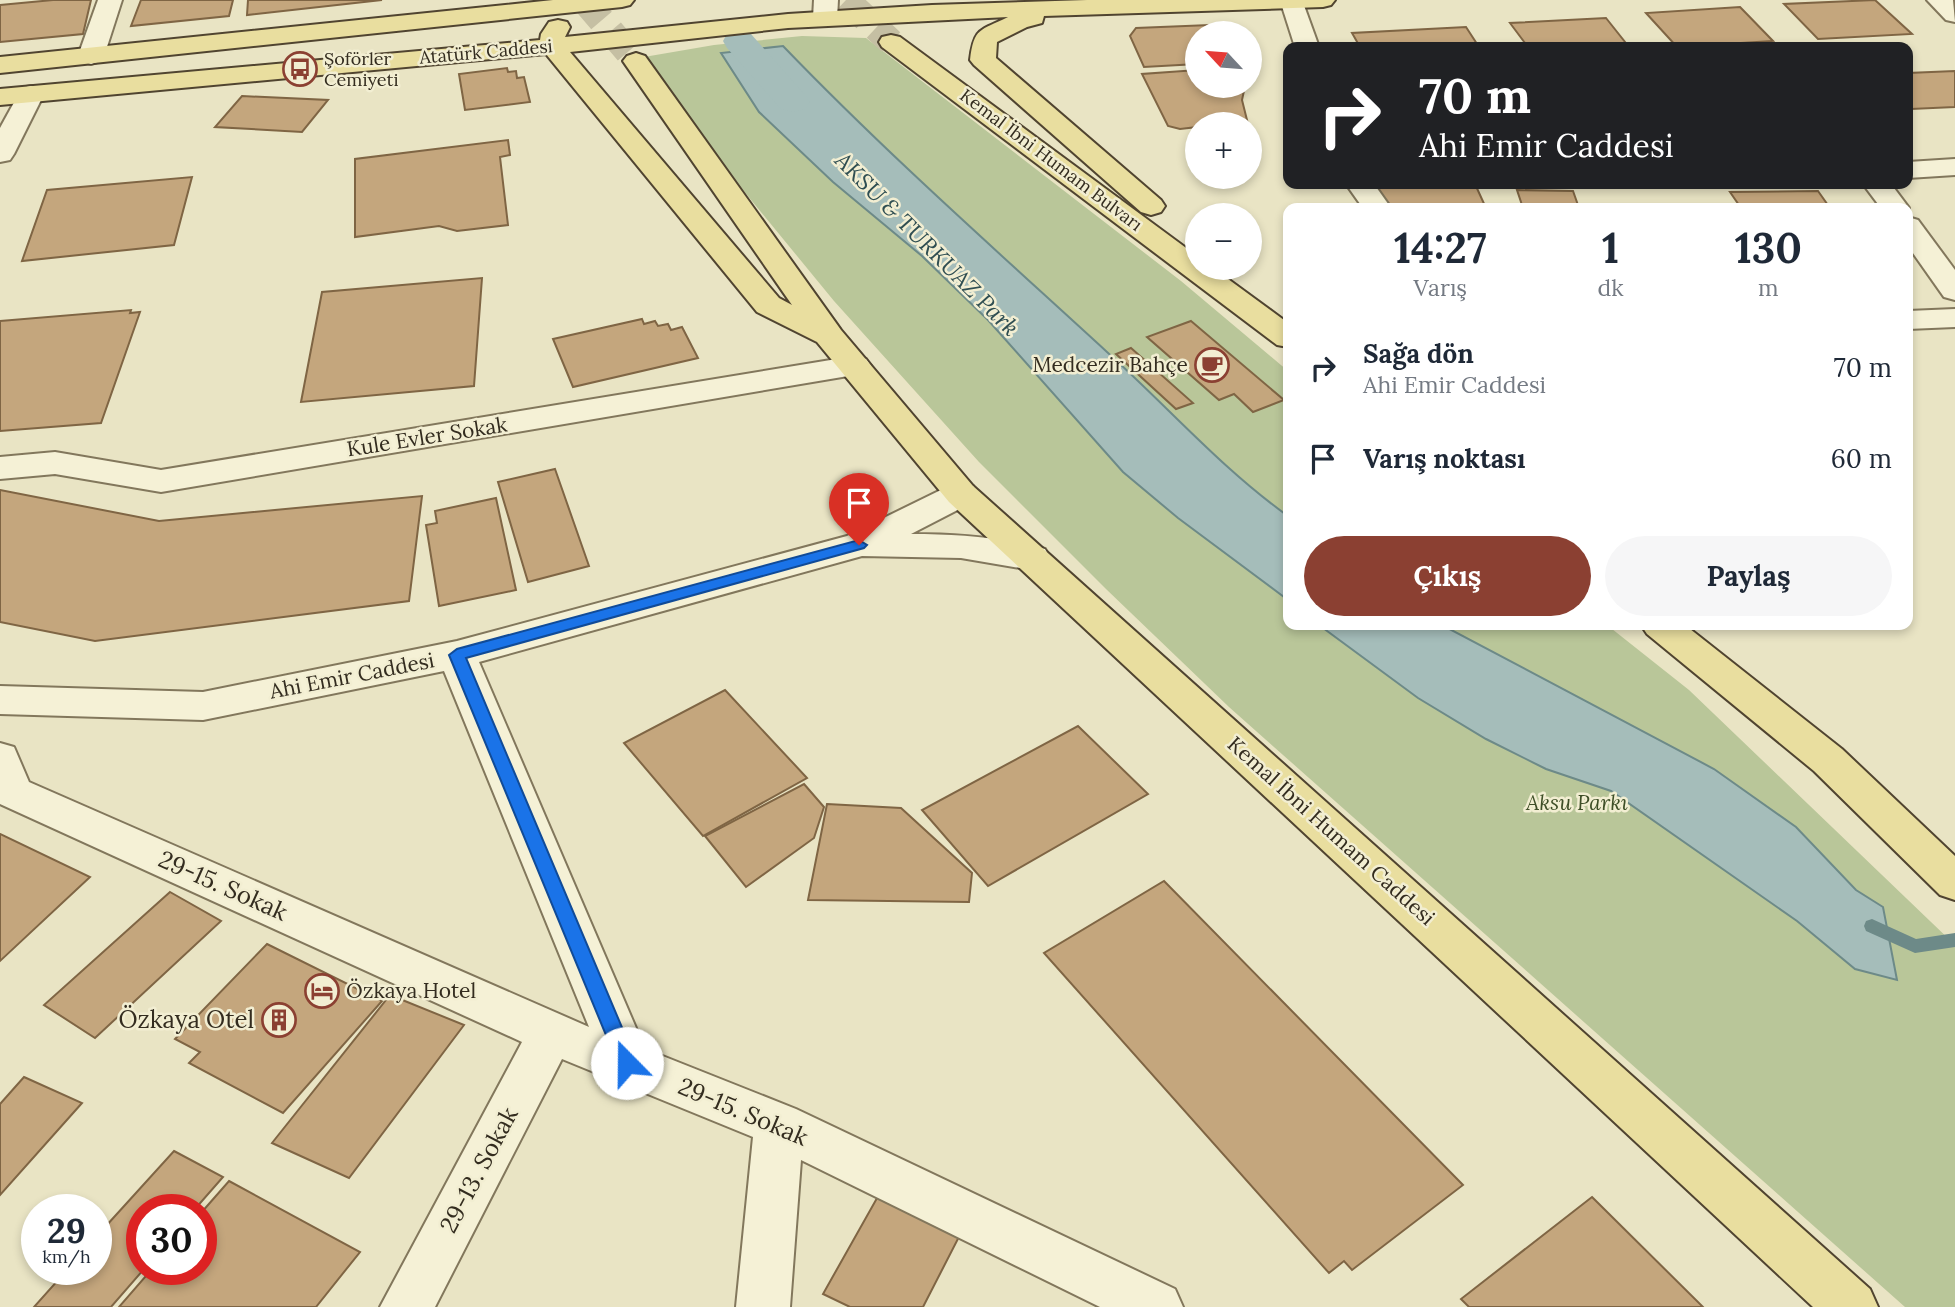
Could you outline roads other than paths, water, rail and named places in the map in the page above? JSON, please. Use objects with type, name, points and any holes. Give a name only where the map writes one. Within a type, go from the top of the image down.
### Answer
[{"type":"main road","name":"Atatürk Caddesi","points":[[0,65],[497,7],[622,0]]},
{"type":"main road","points":[[1185,246],[1158,212],[984,60],[985,38],[1019,21],[1100,7],[1323,0]]},
{"type":"main road","points":[[592,3],[563,19],[553,34],[552,46],[768,305],[842,351]]},
{"type":"main road","name":"Atatürk Caddesi","points":[[0,97],[679,34],[788,21],[826,9],[932,12],[1100,7]]},
{"type":"main road","name":"Kemal İbni Humam Bulvarı","points":[[891,42],[1185,256]]},
{"type":"main road","name":"Kemal İbni Humam Caddesi","points":[[636,61],[842,351],[961,494],[1851,1307]]},
{"type":"main road","points":[[1217,280],[1283,334]]},
{"type":"main road","points":[[1666,630],[1828,760],[1955,883]]},
{"type":"street","points":[[91,56],[110,0]]},
{"type":"street","points":[[1939,0],[1955,15]]},
{"type":"street","points":[[1291,1],[1305,42]]},
{"type":"street","points":[[0,154],[31,94]]},
{"type":"street","points":[[1913,170],[1955,167]]},
{"type":"street","points":[[1913,233],[1955,291]]},
{"type":"street","points":[[1913,320],[1955,318]]},
{"type":"street","name":"Kule Evler Sokak","points":[[0,468],[55,463],[161,481],[842,351]]},
{"type":"street","name":"Ahi Emir Caddesi","points":[[0,700],[203,706],[457,655],[859,545],[961,494]]},
{"type":"street","name":"Ahi Emir Caddesi","points":[[859,545],[961,546],[1032,558]]},
{"type":"street","points":[[457,655],[627,1063]]},
{"type":"street","name":"29-15. Sokak","points":[[0,758],[12,792],[551,1032],[779,1125],[1156,1307]]},
{"type":"street","name":"29-13. Sokak","points":[[407,1307],[551,1032]]},
{"type":"street","points":[[763,1307],[779,1125]]},
{"type":"water","points":[[783,46],[983,239],[1218,458],[1283,512],[1283,596],[1178,518],[1123,472],[988,320],[922,256],[833,182],[759,112],[721,53]]},
{"type":"water","points":[[1326,630],[1451,630],[1714,769],[1796,827],[1856,890],[1883,907],[1897,980],[1855,969],[1797,921],[1611,791],[1546,769],[1486,739],[1418,698]]},
{"type":"waterway","name":"AKSU & TURKUAZ Park","points":[[739,41],[793,102]]},
{"type":"waterway","points":[[1872,926],[1915,946],[1955,940]]},
{"type":"tunnel","points":[[584,0],[636,61]]},
{"type":"tunnel","points":[[846,0],[891,42]]},
{"type":"place","name":"Şoförler Cemiyeti","points":[[300,69]]},
{"type":"place","name":"Medcezir Bahçe","points":[[1212,365]]},
{"type":"place","name":"Özkaya Hotel","points":[[322,991]]},
{"type":"place","name":"Özkaya Otel","points":[[279,1020]]},
{"type":"park label","name":"Aksu Parkı","points":[[1577,803]]}]
